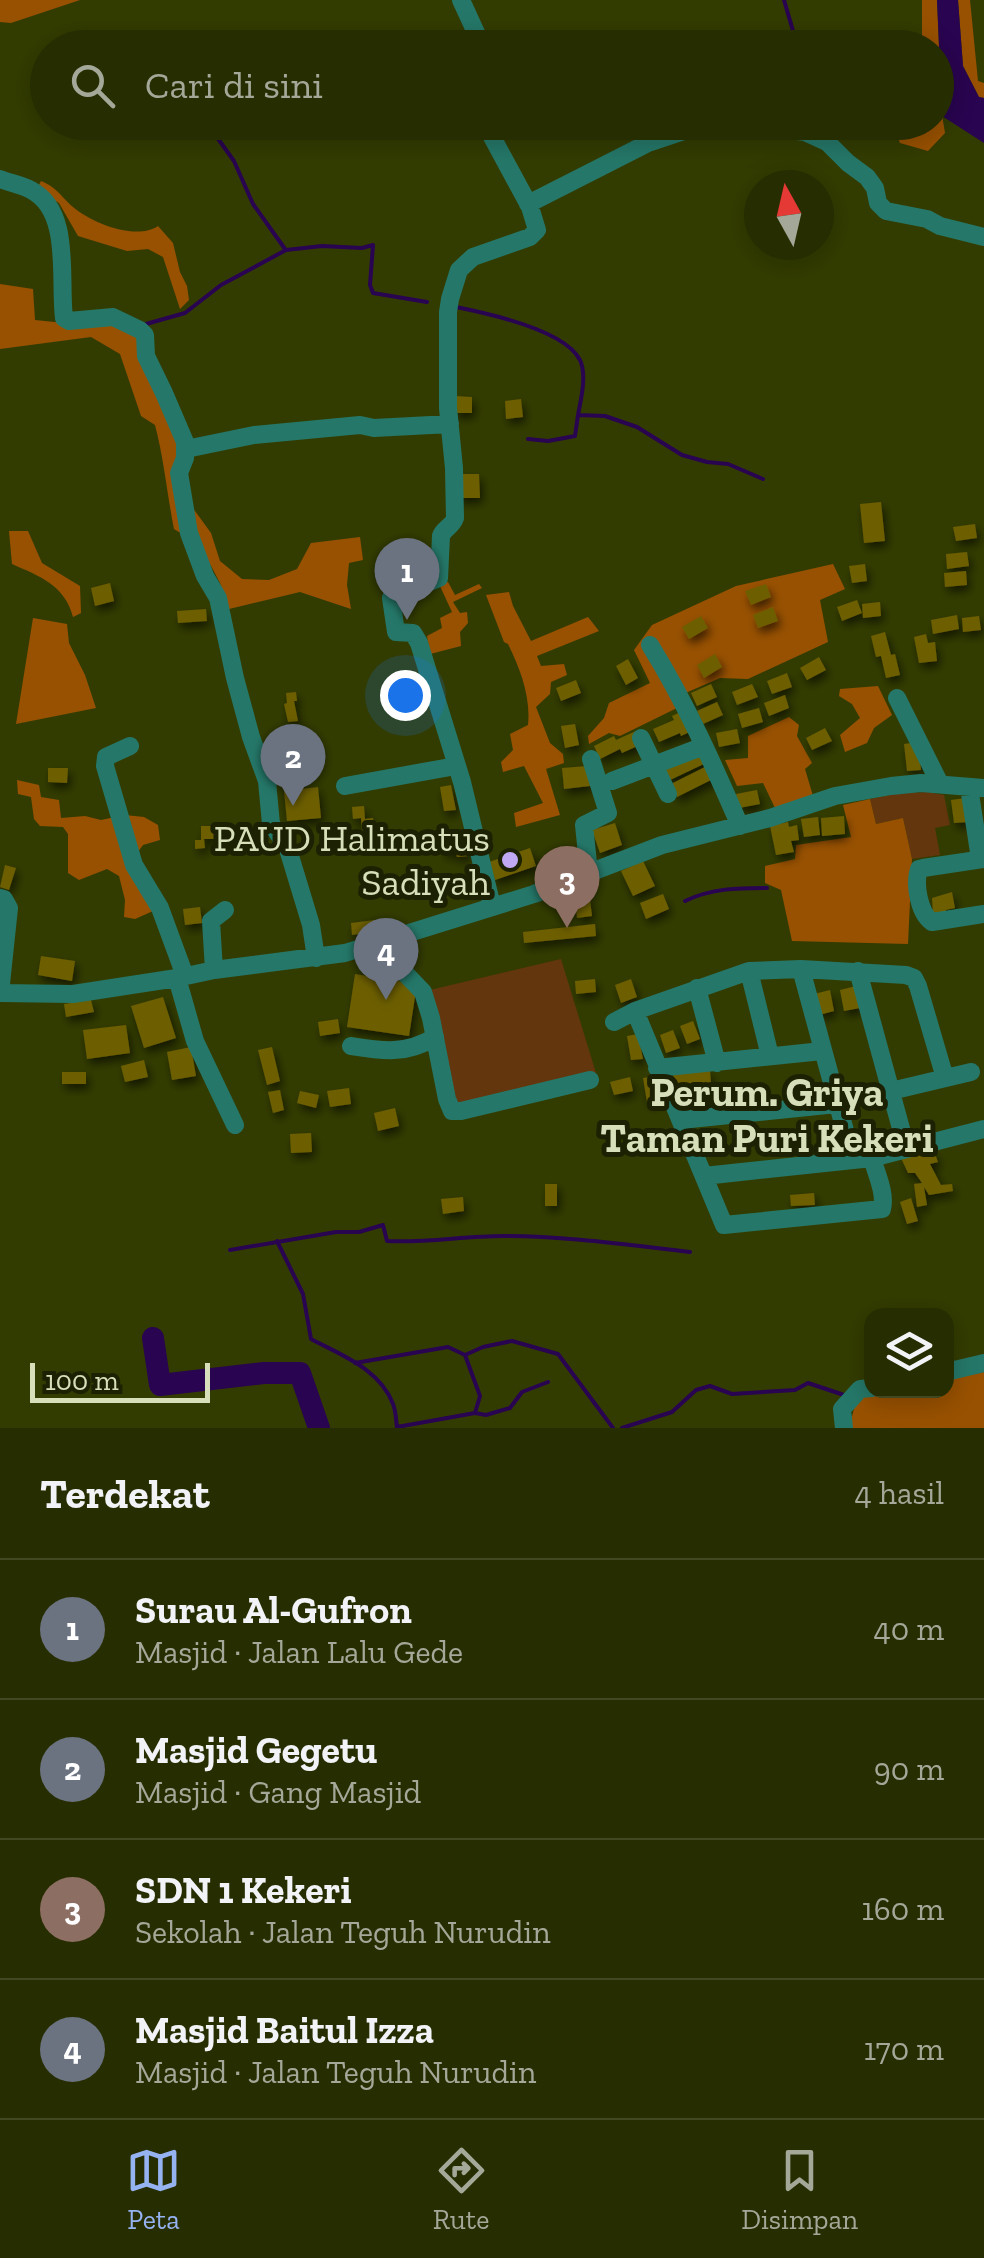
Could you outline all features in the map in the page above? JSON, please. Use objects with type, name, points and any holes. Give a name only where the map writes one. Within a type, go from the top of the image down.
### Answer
[{"type":"street","points":[[462,0],[475,30]]},
{"type":"street","points":[[492,906],[419,642],[413,633],[396,632],[392,596],[440,576],[441,534],[456,518],[448,312],[456,276],[478,254],[534,235],[536,226],[528,204],[494,140]]},
{"type":"street","points":[[528,204],[657,140]]},
{"type":"street","points":[[822,140],[867,178],[886,211],[927,218],[940,226],[984,238]]},
{"type":"street","points":[[0,179],[31,190],[48,202],[56,218],[64,318],[69,321],[113,316],[145,335],[146,356],[186,448],[179,473],[184,513],[197,558],[218,598],[251,737],[268,782],[272,824],[287,846],[316,958]]},
{"type":"street","points":[[186,448],[254,435],[360,425],[379,428],[450,424]]},
{"type":"street","points":[[650,646],[672,682],[740,826]]},
{"type":"street","points":[[898,698],[940,784]]},
{"type":"street","points":[[641,738],[668,794]]},
{"type":"street","points":[[130,746],[106,757],[105,766],[134,864],[160,908],[195,1041],[236,1125]]},
{"type":"street","points":[[612,780],[704,746]]},
{"type":"street","points":[[589,873],[584,826],[608,813],[591,759]]},
{"type":"street","points":[[345,786],[456,766]]},
{"type":"street","points":[[0,898],[9,908],[0,993],[73,994],[214,970],[316,958],[377,944],[534,894],[674,842],[863,790],[940,784],[977,788]]},
{"type":"street","points":[[977,788],[984,824]]},
{"type":"street","points":[[977,788],[982,859],[919,869],[916,876],[928,920],[984,914]]},
{"type":"street","points":[[214,970],[211,922],[225,910]]},
{"type":"street","points":[[377,944],[423,992],[452,1111],[590,1080]]},
{"type":"street","points":[[635,1011],[724,1225],[882,1209],[883,1196],[836,1104],[801,968]]},
{"type":"street","points":[[614,1022],[697,988],[749,972],[801,968],[906,975],[914,978],[945,1078]]},
{"type":"street","points":[[858,971],[906,1147]]},
{"type":"street","points":[[749,972],[770,1056]]},
{"type":"street","points":[[697,988],[717,1063]]},
{"type":"street","points":[[350,1046],[418,1048],[435,1037]]},
{"type":"street","points":[[658,1068],[822,1051]]},
{"type":"street","points":[[891,1091],[971,1072]]},
{"type":"street","points":[[681,1120],[836,1104]]},
{"type":"street","points":[[704,1176],[862,1159],[984,1129]]},
{"type":"street","points":[[954,1370],[984,1363]]},
{"type":"street","points":[[844,1428],[842,1409],[864,1389]]},
{"type":"shaded area","points":[[0,0],[80,0],[11,23],[0,22]]},
{"type":"shaded area","points":[[922,0],[937,0],[938,30],[922,30]]},
{"type":"shaded area","points":[[937,0],[958,0],[963,66],[979,97],[984,98],[984,143],[954,124],[954,30],[938,30]]},
{"type":"shaded area","points":[[958,0],[970,0],[978,81],[984,83],[984,98],[979,97],[963,66]]},
{"type":"shaded area","points":[[899,140],[938,140],[928,151]]},
{"type":"shaded area","points":[[41,181],[81,213],[102,224],[138,232],[158,226],[173,243],[189,300],[180,309],[163,257],[148,249],[127,251],[78,236],[59,203],[37,189]]},
{"type":"shaded area","points":[[0,284],[33,289],[35,320],[112,320],[142,337],[176,435],[178,497],[195,511],[211,533],[220,561],[242,579],[269,580],[297,569],[311,543],[360,537],[363,560],[349,563],[351,609],[300,592],[229,609],[200,545],[174,529],[155,425],[141,416],[120,354],[91,337],[0,349]]},
{"type":"shaded area","points":[[9,531],[28,531],[42,563],[80,586],[81,613],[73,617],[57,589],[12,564]]},
{"type":"shaded area","points":[[833,564],[845,589],[820,600],[828,642],[748,679],[720,678],[674,698],[677,708],[620,736],[609,733],[589,744],[588,736],[604,718],[609,703],[650,683],[634,650],[652,625],[736,586]]},
{"type":"shaded area","points":[[448,582],[455,595],[479,584],[482,588],[453,602],[460,613],[467,612],[468,623],[460,632],[461,646],[430,654],[427,636],[442,628],[440,618],[452,612],[439,584]]},
{"type":"shaded area","points":[[509,592],[531,641],[588,617],[599,631],[537,656],[541,666],[564,664],[567,675],[551,682],[550,694],[536,707],[550,743],[563,754],[564,763],[546,769],[560,815],[516,827],[514,813],[543,803],[524,766],[503,772],[501,762],[513,750],[510,734],[528,725],[528,704],[520,673],[486,595]]},
{"type":"shaded area","points":[[33,618],[67,624],[69,643],[96,708],[16,724]]},
{"type":"shaded area","points":[[878,686],[892,715],[874,728],[867,743],[845,752],[840,735],[860,718],[852,704],[839,696],[840,689]]},
{"type":"shaded area","points":[[789,717],[799,725],[797,736],[812,763],[805,769],[813,796],[775,808],[763,783],[737,786],[725,760],[748,758],[748,736]]},
{"type":"shaded area","points":[[17,780],[39,785],[41,797],[59,800],[61,818],[85,816],[101,820],[125,815],[144,817],[158,825],[160,840],[143,845],[128,866],[153,911],[135,919],[124,917],[125,900],[119,876],[107,869],[79,880],[68,873],[68,834],[63,827],[40,826],[34,819],[31,797],[18,794]]},
{"type":"shaded area","points":[[927,792],[944,795],[950,825],[935,828],[940,855],[912,859],[903,818],[876,824],[870,799]]},
{"type":"shaded area","points":[[870,799],[876,824],[903,818],[912,859],[908,944],[792,941],[781,890],[765,883],[765,866],[795,859],[796,845],[851,837],[843,805]]},
{"type":"shaded area","points":[[561,959],[596,1073],[456,1105],[430,990]]},
{"type":"shaded area","points":[[984,1372],[984,1428],[850,1425],[857,1396],[954,1398],[954,1378]]},
{"type":"building","points":[[455,396],[472,397],[472,413],[454,413]]},
{"type":"building","points":[[521,399],[523,417],[506,419],[505,401]]},
{"type":"building","points":[[456,474],[479,474],[480,498],[457,498]]},
{"type":"building","points":[[881,502],[885,541],[864,543],[860,504]]},
{"type":"building","points":[[975,524],[977,538],[956,541],[953,527]]},
{"type":"building","points":[[967,552],[969,566],[947,569],[946,554]]},
{"type":"building","points":[[865,564],[867,581],[852,583],[849,566]]},
{"type":"building","points":[[966,571],[967,585],[945,587],[944,573]]},
{"type":"building","points":[[110,583],[114,601],[95,606],[91,588]]},
{"type":"building","points":[[766,584],[771,597],[751,605],[745,591]]},
{"type":"building","points":[[857,600],[862,613],[842,621],[837,607]]},
{"type":"building","points":[[880,602],[881,616],[863,618],[862,604]]},
{"type":"building","points":[[773,607],[778,621],[758,628],[753,615]]},
{"type":"building","points":[[206,609],[207,621],[178,623],[177,611]]},
{"type":"building","points":[[957,615],[959,629],[933,634],[931,620]]},
{"type":"building","points":[[701,616],[708,628],[689,639],[682,627]]},
{"type":"building","points":[[979,616],[981,630],[963,632],[962,618]]},
{"type":"building","points":[[885,632],[900,675],[886,678],[871,636]]},
{"type":"building","points":[[926,634],[928,643],[935,642],[937,661],[919,663],[914,637]]},
{"type":"building","points":[[715,654],[722,667],[704,678],[697,665]]},
{"type":"building","points":[[819,657],[826,670],[807,680],[800,668]]},
{"type":"building","points":[[628,659],[638,678],[626,685],[616,666]]},
{"type":"building","points":[[787,673],[792,687],[772,694],[767,681]]},
{"type":"building","points":[[576,680],[581,693],[561,701],[556,688]]},
{"type":"building","points":[[711,684],[717,697],[697,706],[691,693]]},
{"type":"building","points":[[752,684],[758,697],[737,705],[732,692]]},
{"type":"building","points":[[296,692],[298,721],[288,722],[286,693]]},
{"type":"building","points":[[785,695],[789,708],[769,716],[764,703]]},
{"type":"building","points":[[717,702],[723,715],[703,724],[697,711]]},
{"type":"building","points":[[759,708],[763,722],[742,728],[738,714]]},
{"type":"building","points":[[685,710],[694,730],[659,742],[653,729]]},
{"type":"building","points":[[575,724],[579,745],[565,748],[561,726]]},
{"type":"building","points":[[825,728],[832,741],[812,750],[806,738]]},
{"type":"building","points":[[737,729],[740,743],[719,747],[716,733]]},
{"type":"building","points":[[636,731],[642,744],[600,759],[594,746]]},
{"type":"building","points":[[918,742],[921,770],[907,771],[904,744]]},
{"type":"building","points":[[702,749],[708,762],[668,781],[662,768]]},
{"type":"building","points":[[711,764],[717,777],[677,797],[671,784]]},
{"type":"building","points":[[588,766],[590,786],[564,789],[562,768]]},
{"type":"building","points":[[48,768],[68,768],[67,783],[48,782]]},
{"type":"building","points":[[451,785],[456,810],[444,811],[440,787]]},
{"type":"building","points":[[318,787],[321,818],[287,821],[284,791]]},
{"type":"building","points":[[757,790],[760,804],[739,808],[736,794]]},
{"type":"building","points":[[965,798],[969,822],[954,823],[951,800]]},
{"type":"building","points":[[364,806],[365,819],[373,818],[374,830],[362,831],[361,818],[353,819],[352,807]]},
{"type":"building","points":[[844,816],[845,834],[822,836],[821,818]]},
{"type":"building","points":[[818,817],[820,835],[804,837],[801,819]]},
{"type":"building","points":[[788,822],[789,827],[797,825],[799,840],[791,841],[794,852],[776,855],[770,826]]},
{"type":"building","points":[[615,823],[622,845],[600,853],[592,830]]},
{"type":"building","points":[[201,826],[216,826],[216,839],[204,839],[205,848],[195,849],[195,840],[201,840]]},
{"type":"building","points":[[454,840],[455,845],[467,844],[468,856],[443,853],[442,841]]},
{"type":"building","points":[[530,848],[536,866],[495,880],[489,862]]},
{"type":"building","points":[[643,861],[655,886],[633,896],[621,871]]},
{"type":"building","points":[[5,865],[16,868],[9,890],[0,887]]},
{"type":"building","points":[[952,892],[955,908],[933,914],[932,898]]},
{"type":"building","points":[[663,894],[669,909],[646,919],[640,903]]},
{"type":"building","points":[[590,899],[592,916],[577,918],[575,900]]},
{"type":"building","points":[[200,907],[202,923],[185,925],[183,909]]},
{"type":"building","points":[[375,920],[376,932],[352,935],[351,923]]},
{"type":"building","points":[[595,924],[596,936],[524,943],[523,932]]},
{"type":"building","points":[[41,956],[75,961],[72,981],[38,975]]},
{"type":"building","points":[[355,974],[417,984],[409,1036],[347,1027]]},
{"type":"building","points":[[595,979],[596,992],[576,994],[575,981]]},
{"type":"building","points":[[631,979],[637,997],[621,1003],[615,985]]},
{"type":"building","points":[[856,986],[860,1008],[844,1011],[840,990]]},
{"type":"building","points":[[830,990],[834,1011],[819,1015],[814,994]]},
{"type":"building","points":[[163,997],[176,1038],[144,1048],[131,1006]]},
{"type":"building","points":[[91,1000],[94,1012],[66,1017],[64,1004]]},
{"type":"building","points":[[338,1019],[340,1033],[320,1036],[318,1022]]},
{"type":"building","points":[[693,1021],[700,1039],[687,1044],[680,1026]]},
{"type":"building","points":[[126,1025],[130,1053],[87,1059],[83,1030]]},
{"type":"building","points":[[673,1030],[680,1048],[666,1053],[660,1035]]},
{"type":"building","points":[[638,1034],[643,1059],[631,1060],[627,1036]]},
{"type":"building","points":[[191,1047],[196,1076],[172,1080],[167,1052]]},
{"type":"building","points":[[272,1047],[280,1081],[267,1085],[258,1050]]},
{"type":"building","points":[[144,1060],[148,1077],[125,1082],[121,1066]]},
{"type":"building","points":[[710,1071],[711,1083],[674,1084],[673,1072]]},
{"type":"building","points":[[62,1072],[86,1072],[86,1084],[62,1084]]},
{"type":"building","points":[[655,1076],[659,1101],[647,1102],[643,1078]]},
{"type":"building","points":[[630,1077],[633,1091],[614,1095],[610,1082]]},
{"type":"building","points":[[349,1088],[351,1104],[330,1107],[327,1091]]},
{"type":"building","points":[[280,1090],[284,1110],[273,1113],[268,1092]]},
{"type":"building","points":[[300,1091],[319,1095],[316,1108],[297,1103]]},
{"type":"building","points":[[720,1091],[721,1103],[697,1107],[696,1095]]},
{"type":"building","points":[[395,1108],[399,1126],[378,1131],[374,1113]]},
{"type":"building","points":[[311,1133],[312,1152],[291,1153],[290,1134]]},
{"type":"building","points":[[934,1151],[938,1162],[930,1164],[941,1185],[952,1184],[953,1191],[929,1195],[924,1187],[927,1205],[917,1207],[914,1184],[922,1183],[915,1173],[908,1173],[901,1158]]},
{"type":"building","points":[[545,1184],[557,1184],[557,1206],[545,1206]]},
{"type":"building","points":[[814,1193],[815,1205],[791,1206],[790,1195]]},
{"type":"building","points":[[463,1197],[464,1211],[443,1214],[441,1199]]},
{"type":"building","points":[[911,1198],[918,1221],[907,1224],[900,1202]]},
{"type":"waterway","points":[[784,0],[793,30]]},
{"type":"waterway","points":[[219,140],[234,161],[253,204],[285,249]]},
{"type":"waterway","points":[[146,324],[185,313],[221,285],[286,250],[322,246],[373,245],[373,293],[427,302]]},
{"type":"waterway","points":[[456,307],[524,324],[572,349],[583,373],[578,415]]},
{"type":"waterway","points":[[528,439],[548,441],[575,436],[578,415],[605,416],[637,427],[682,455],[728,464],[763,479]]},
{"type":"waterway","points":[[685,901],[715,891],[767,888]]},
{"type":"waterway","points":[[230,1250],[336,1232],[359,1232],[383,1225],[387,1241],[527,1236],[690,1252]]},
{"type":"waterway","points":[[277,1241],[303,1294],[311,1339],[358,1364],[379,1381],[393,1404],[397,1428]]},
{"type":"waterway","points":[[153,1338],[160,1385],[264,1373],[300,1373],[319,1428]]},
{"type":"waterway","points":[[465,1355],[512,1341],[558,1354],[613,1428]]},
{"type":"waterway","points":[[355,1363],[448,1347],[465,1355],[480,1396],[475,1413]]},
{"type":"waterway","points":[[397,1427],[510,1408],[522,1392],[548,1382]]},
{"type":"waterway","points":[[622,1428],[672,1412],[696,1390],[710,1386],[732,1394],[795,1390],[808,1383],[844,1395]]},
{"type":"place","name":"Surau Al-Gufron","points":[[407,620]]},
{"type":"place","name":"Masjid Gegetu","points":[[293,806]]},
{"type":"place","name":"PAUD Halimatus Sadiyah","points":[[510,860]]},
{"type":"place","name":"SDN 1 Kekeri","points":[[567,928]]},
{"type":"place","name":"Masjid Baitul Izza","points":[[386,1000]]},
{"type":"district","name":"Perum. Griya Taman Puri Kekeri","points":[[767,1115]]}]
